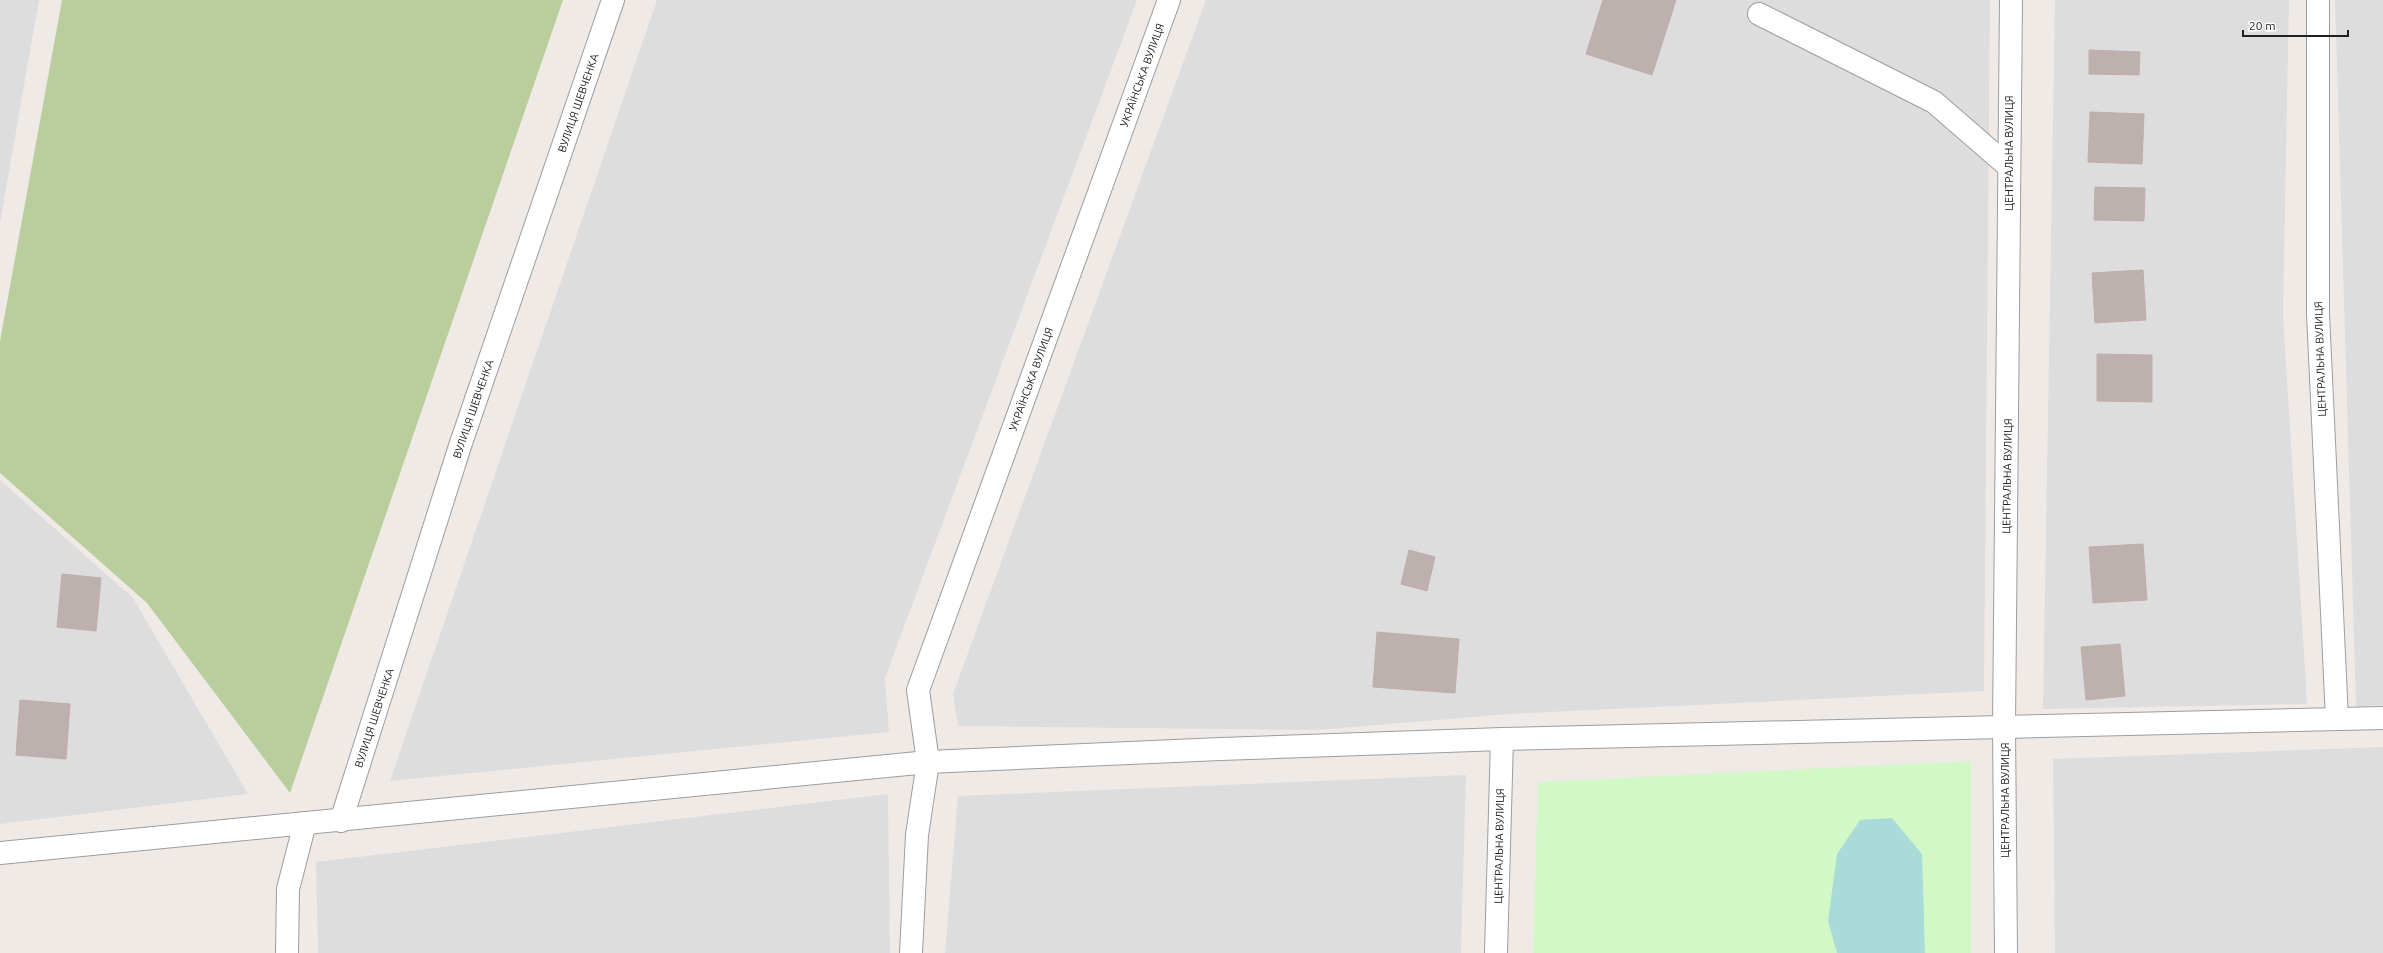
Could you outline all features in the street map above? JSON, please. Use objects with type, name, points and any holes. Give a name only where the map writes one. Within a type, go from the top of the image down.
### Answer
[{"type":"street","name":"ВУЛИЦЯ ШЕВЧЕНКА","points":[[341,821],[460,446],[613,0]]},
{"type":"street","name":"УКРАЇНСЬКА ВУЛИЦЯ","points":[[911,953],[917,835],[928,762],[918,690],[1169,0]]},
{"type":"street","name":"ЦЕНТРАЛЬНА ВУЛИЦЯ","points":[[2006,953],[2004,726],[2011,0]]},
{"type":"street","name":"ЦЕНТРАЛЬНА ВУЛИЦЯ","points":[[2318,0],[2318,314],[2337,719]]},
{"type":"street","points":[[1759,14],[1934,102],[2009,168]]},
{"type":"street","points":[[0,853],[305,823],[341,821],[928,762],[1220,749],[1502,739],[2383,718]]},
{"type":"street","name":"ЦЕНТРАЛЬНА ВУЛИЦЯ","points":[[1496,953],[1502,739]]},
{"type":"street","points":[[287,953],[288,889],[305,823]]},
{"type":"shaded area","points":[[0,0],[39,0],[0,223]]},
{"type":"shaded area","points":[[657,0],[1137,0],[885,678],[889,732],[390,781]]},
{"type":"shaded area","points":[[1206,0],[1990,0],[1984,691],[1510,714],[1317,730],[958,726],[953,694]]},
{"type":"shaded area","points":[[2055,0],[2289,0],[2283,314],[2307,704],[2043,709]]},
{"type":"shaded area","points":[[2335,0],[2383,0],[2383,705],[2356,707]]},
{"type":"shaded area","points":[[0,480],[133,598],[248,794],[0,824]]},
{"type":"shaded area","points":[[2383,747],[2383,953],[2055,953],[2053,759]]},
{"type":"shaded area","points":[[1466,775],[1461,953],[945,953],[958,796]]},
{"type":"shaded area","points":[[888,794],[890,953],[318,953],[316,862]]},
{"type":"green space","points":[[62,0],[563,0],[290,793],[147,603],[0,473],[0,341]]},
{"type":"green space","points":[[1971,761],[1971,953],[1533,953],[1538,782]]},
{"type":"water","points":[[1892,818],[1922,854],[1925,953],[1837,953],[1828,921],[1837,854],[1860,820]]},
{"type":"building","points":[[1603,0],[1676,0],[1652,75],[1586,54]]},
{"type":"building","points":[[2089,50],[2140,52],[2139,75],[2089,74]]},
{"type":"building","points":[[2090,112],[2144,114],[2142,164],[2088,162]]},
{"type":"building","points":[[2095,187],[2145,188],[2144,221],[2094,220]]},
{"type":"building","points":[[2143,270],[2146,320],[2095,323],[2092,273]]},
{"type":"building","points":[[2097,354],[2152,355],[2152,402],[2097,401]]},
{"type":"building","points":[[2143,544],[2147,600],[2093,603],[2089,547]]},
{"type":"building","points":[[1409,550],[1435,557],[1427,591],[1401,584]]},
{"type":"building","points":[[62,574],[101,578],[96,631],[57,627]]},
{"type":"building","points":[[1377,632],[1459,639],[1455,693],[1373,687]]},
{"type":"building","points":[[2120,644],[2125,696],[2086,700],[2081,647]]},
{"type":"building","points":[[20,700],[70,704],[66,759],[16,755]]}]
